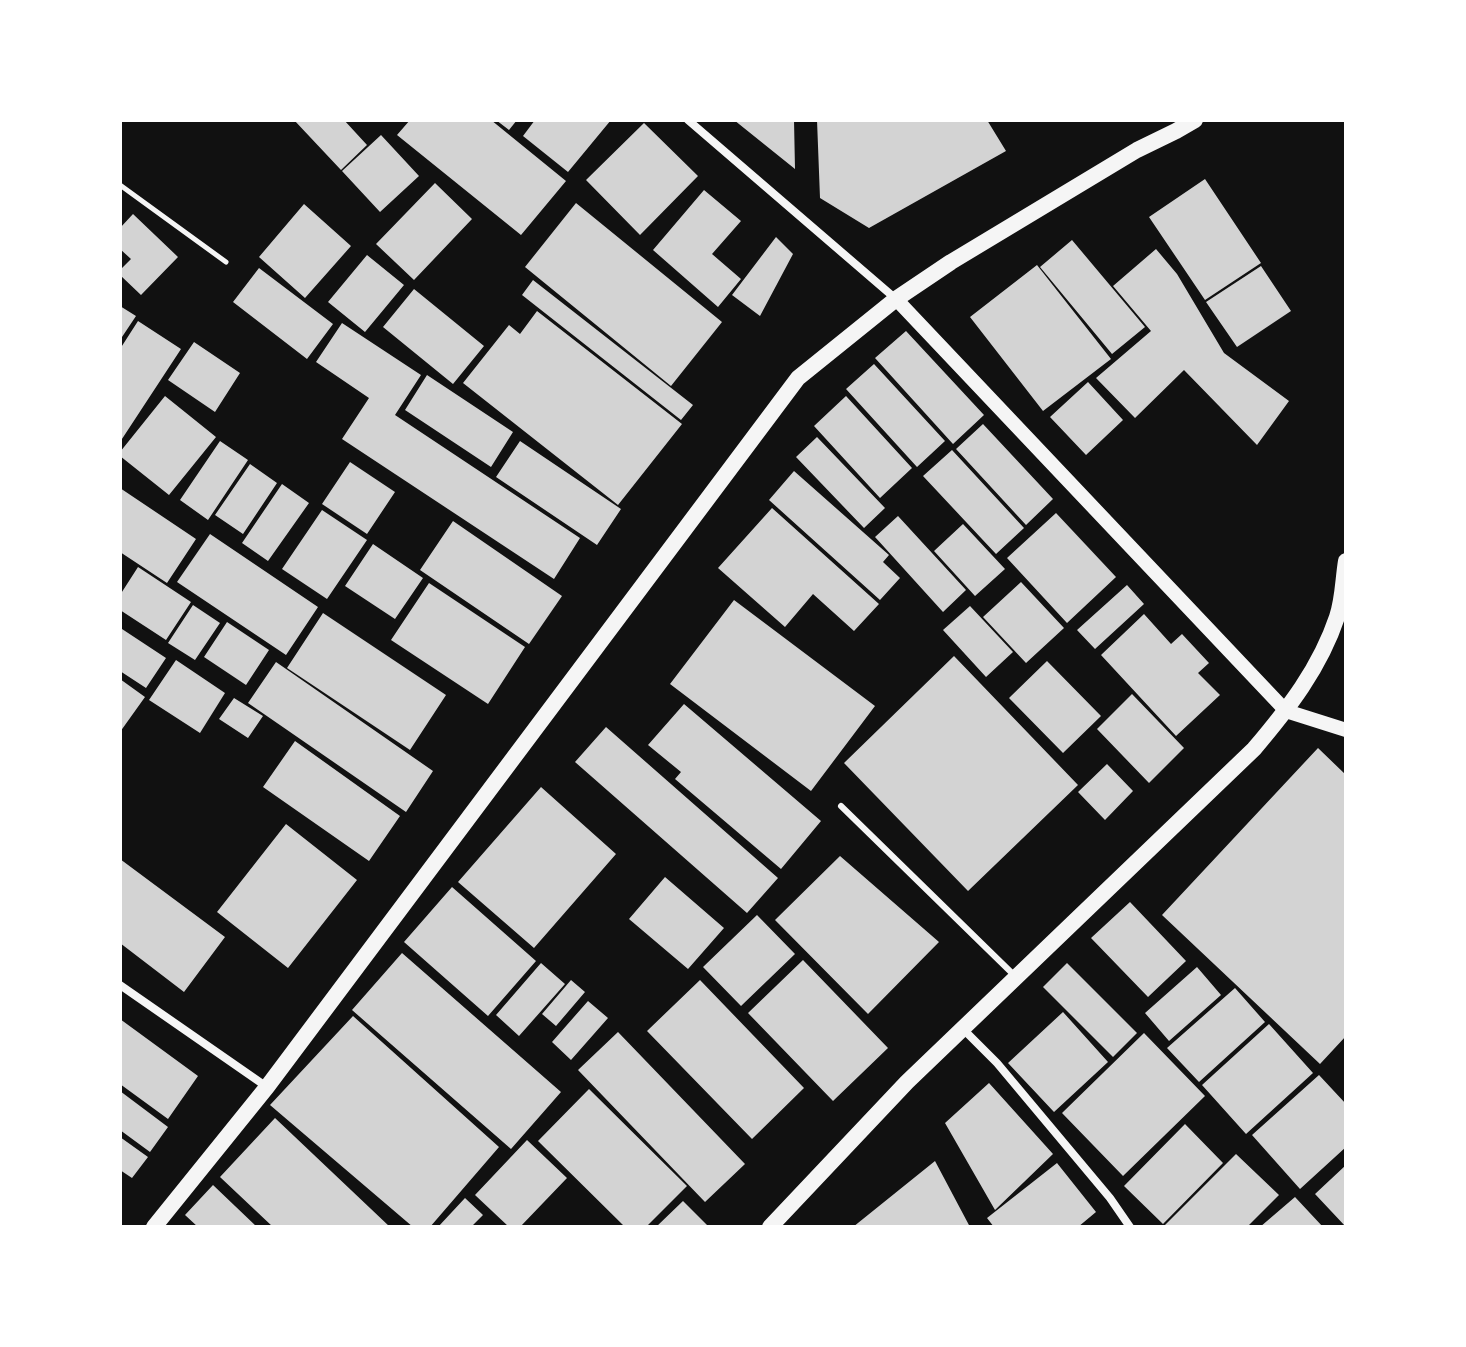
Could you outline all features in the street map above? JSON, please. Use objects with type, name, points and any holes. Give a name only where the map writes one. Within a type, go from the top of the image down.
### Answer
[{"type":"main road","points":[[154,1227],[267,1087],[798,378],[896,299],[951,262],[1137,150],[1195,120]]},
{"type":"main road","points":[[770,1227],[907,1082],[1254,749],[1286,711],[1313,671],[1342,613],[1346,561]]},
{"type":"street","points":[[688,120],[896,299],[1286,711],[1346,730]]},
{"type":"street","points":[[120,985],[267,1087]]},
{"type":"street","points":[[963,1029],[997,1063],[1110,1198],[1130,1227]]},
{"type":"lane","points":[[841,806],[1016,977]]},
{"type":"path","points":[[120,185],[226,262]]},
{"type":"building","points":[[294,120],[344,120],[367,145],[341,170]]},
{"type":"building","points":[[410,120],[491,120],[566,181],[521,235],[397,135]]},
{"type":"building","points":[[496,120],[517,120],[509,130]]},
{"type":"building","points":[[535,120],[611,120],[568,172],[523,136]]},
{"type":"building","points":[[734,120],[794,120],[795,169]]},
{"type":"building","points":[[817,120],[987,120],[1006,151],[869,228],[820,198]]},
{"type":"building","points":[[644,123],[698,176],[640,235],[586,180]]},
{"type":"building","points":[[381,135],[419,176],[380,212],[342,171]]},
{"type":"building","points":[[1205,179],[1261,263],[1205,300],[1149,217]]},
{"type":"building","points":[[435,183],[472,219],[414,280],[376,244]]},
{"type":"building","points":[[704,190],[741,221],[712,254],[741,279],[718,307],[653,250]]},
{"type":"building","points":[[576,203],[722,322],[671,386],[525,267]]},
{"type":"building","points":[[304,204],[351,246],[305,298],[259,257]]},
{"type":"building","points":[[133,214],[178,257],[141,295],[120,275],[120,270],[131,259],[120,249],[120,228]]},
{"type":"building","points":[[776,237],[793,254],[760,316],[732,295]]},
{"type":"building","points":[[1072,240],[1145,327],[1112,354],[1040,267]]},
{"type":"building","points":[[1156,249],[1177,274],[1224,353],[1289,401],[1257,445],[1184,370],[1135,418],[1096,378],[1151,331],[1113,286]]},
{"type":"building","points":[[367,255],[404,285],[365,332],[328,302]]},
{"type":"building","points":[[1037,265],[1111,359],[1043,411],[970,317]]},
{"type":"building","points":[[1261,266],[1291,311],[1237,347],[1206,302]]},
{"type":"building","points":[[259,268],[333,324],[307,359],[233,302]]},
{"type":"building","points":[[533,280],[693,405],[681,420],[522,295]]},
{"type":"building","points":[[414,289],[484,346],[453,384],[383,327]]},
{"type":"building","points":[[120,306],[136,316],[120,340]]},
{"type":"building","points":[[537,311],[682,424],[618,505],[463,383],[509,325],[520,334]]},
{"type":"building","points":[[138,321],[181,349],[120,442],[120,349]]},
{"type":"building","points":[[342,323],[421,375],[395,415],[580,538],[554,579],[342,439],[369,398],[316,362]]},
{"type":"building","points":[[906,331],[984,415],[953,444],[875,358]]},
{"type":"building","points":[[194,342],[240,373],[215,412],[168,380]]},
{"type":"building","points":[[874,364],[945,441],[917,467],[846,389]]},
{"type":"building","points":[[427,375],[513,432],[491,467],[405,410]]},
{"type":"building","points":[[1088,382],[1123,420],[1086,455],[1050,417]]},
{"type":"building","points":[[165,396],[216,437],[169,495],[120,456]]},
{"type":"building","points":[[846,396],[912,468],[880,498],[814,426]]},
{"type":"building","points":[[983,424],[1053,499],[1026,525],[956,449]]},
{"type":"building","points":[[817,437],[885,508],[864,528],[796,457]]},
{"type":"building","points":[[220,441],[248,460],[208,520],[180,500]]},
{"type":"building","points":[[520,441],[621,509],[597,545],[496,477]]},
{"type":"building","points":[[952,450],[1024,528],[996,554],[923,476]]},
{"type":"building","points":[[350,462],[395,492],[367,534],[322,504]]},
{"type":"building","points":[[250,464],[277,483],[243,534],[215,515]]},
{"type":"building","points":[[794,471],[889,555],[883,562],[900,578],[880,600],[769,500]]},
{"type":"building","points":[[282,484],[309,503],[268,561],[242,543]]},
{"type":"building","points":[[120,488],[196,539],[167,583],[120,552]]},
{"type":"building","points":[[772,508],[879,604],[854,631],[813,594],[785,627],[718,568]]},
{"type":"building","points":[[322,510],[367,540],[327,599],[282,569]]},
{"type":"building","points":[[1056,513],[1116,577],[1067,623],[1007,558]]},
{"type":"building","points":[[898,516],[966,590],[943,612],[875,537]]},
{"type":"building","points":[[453,521],[562,596],[529,644],[420,570]]},
{"type":"building","points":[[963,524],[1005,569],[975,596],[934,551]]},
{"type":"building","points":[[210,534],[318,607],[286,655],[177,582]]},
{"type":"building","points":[[373,544],[423,578],[395,619],[345,586]]},
{"type":"building","points":[[138,567],[191,602],[166,640],[120,610],[120,595]]},
{"type":"building","points":[[1021,582],[1064,628],[1026,663],[983,617]]},
{"type":"building","points":[[429,583],[525,647],[488,704],[391,640]]},
{"type":"building","points":[[1127,585],[1144,604],[1095,649],[1077,630]]},
{"type":"building","points":[[734,600],[875,706],[811,791],[670,684]]},
{"type":"building","points":[[193,605],[220,623],[195,660],[168,643]]},
{"type":"building","points":[[970,606],[1013,652],[986,677],[943,630]]},
{"type":"building","points":[[323,613],[446,695],[410,750],[287,668]]},
{"type":"building","points":[[1144,614],[1171,644],[1182,634],[1209,663],[1198,673],[1220,695],[1176,736],[1101,655]]},
{"type":"building","points":[[227,622],[269,650],[246,685],[204,657]]},
{"type":"building","points":[[122,629],[166,658],[146,688],[120,671]]},
{"type":"building","points":[[954,656],[1078,785],[968,891],[844,763]]},
{"type":"building","points":[[176,660],[225,693],[200,733],[149,700]]},
{"type":"building","points":[[1047,661],[1101,716],[1063,753],[1009,698]]},
{"type":"building","points":[[276,662],[433,771],[406,812],[248,703]]},
{"type":"building","points":[[120,679],[145,697],[120,732]]},
{"type":"building","points":[[1132,694],[1184,748],[1149,783],[1097,729]]},
{"type":"building","points":[[234,698],[263,716],[248,738],[219,719]]},
{"type":"building","points":[[684,704],[821,821],[781,869],[675,779],[681,772],[648,745]]},
{"type":"building","points":[[606,727],[778,878],[747,913],[575,762]]},
{"type":"building","points":[[295,741],[400,816],[369,861],[263,787]]},
{"type":"building","points":[[1318,748],[1346,775],[1346,1036],[1320,1064],[1162,915]]},
{"type":"building","points":[[1107,764],[1133,791],[1105,820],[1078,792]]},
{"type":"building","points":[[541,787],[616,854],[534,948],[458,882]]},
{"type":"building","points":[[286,824],[357,880],[288,968],[217,912]]},
{"type":"building","points":[[840,856],[939,942],[868,1014],[775,920]]},
{"type":"building","points":[[120,859],[225,937],[184,992],[120,943]]},
{"type":"building","points":[[665,877],[724,928],[688,969],[629,919]]},
{"type":"building","points":[[452,887],[536,961],[488,1016],[404,942]]},
{"type":"building","points":[[1130,902],[1186,961],[1148,997],[1091,938]]},
{"type":"building","points":[[757,915],[795,954],[741,1006],[703,967]]},
{"type":"building","points":[[402,953],[561,1092],[511,1149],[352,1010]]},
{"type":"building","points":[[803,960],[888,1048],[833,1101],[748,1013]]},
{"type":"building","points":[[541,963],[565,984],[519,1036],[496,1015]]},
{"type":"building","points":[[1067,963],[1137,1033],[1113,1057],[1043,987]]},
{"type":"building","points":[[1197,967],[1221,995],[1169,1041],[1145,1013]]},
{"type":"building","points":[[571,980],[585,992],[556,1026],[542,1014]]},
{"type":"building","points":[[700,980],[804,1088],[752,1139],[647,1031]]},
{"type":"building","points":[[1235,988],[1265,1022],[1199,1082],[1167,1048]]},
{"type":"building","points":[[588,1001],[608,1018],[571,1060],[552,1042]]},
{"type":"building","points":[[1063,1012],[1108,1062],[1054,1112],[1008,1063]]},
{"type":"building","points":[[353,1016],[499,1147],[430,1227],[413,1227],[270,1105]]},
{"type":"building","points":[[120,1019],[198,1076],[168,1119],[120,1084]]},
{"type":"building","points":[[1269,1024],[1313,1073],[1246,1134],[1202,1085]]},
{"type":"building","points":[[618,1032],[745,1164],[705,1202],[578,1070]]},
{"type":"building","points":[[1144,1033],[1205,1096],[1123,1176],[1062,1113]]},
{"type":"building","points":[[1319,1075],[1346,1104],[1346,1147],[1300,1189],[1252,1135]]},
{"type":"building","points":[[989,1083],[1053,1154],[995,1210],[945,1123]]},
{"type":"building","points":[[589,1089],[687,1186],[646,1227],[625,1227],[538,1141]]},
{"type":"building","points":[[120,1091],[168,1127],[150,1152],[120,1130]]},
{"type":"building","points":[[275,1118],[390,1227],[273,1227],[220,1177]]},
{"type":"building","points":[[1185,1124],[1223,1163],[1163,1224],[1124,1186]]},
{"type":"building","points":[[120,1137],[148,1157],[132,1178],[120,1170]]},
{"type":"building","points":[[527,1140],[567,1178],[520,1227],[509,1227],[475,1195]]},
{"type":"building","points":[[1236,1154],[1279,1195],[1247,1227],[1163,1227]]},
{"type":"building","points":[[935,1161],[970,1227],[853,1227]]},
{"type":"building","points":[[1057,1163],[1096,1212],[1078,1227],[994,1227],[987,1218]]},
{"type":"building","points":[[1346,1165],[1346,1227],[1315,1194]]},
{"type":"building","points":[[213,1185],[257,1227],[198,1227],[185,1215]]},
{"type":"building","points":[[1295,1197],[1323,1227],[1260,1227]]},
{"type":"building","points":[[465,1198],[483,1215],[471,1227],[438,1227]]},
{"type":"building","points":[[683,1201],[709,1227],[656,1227]]}]
